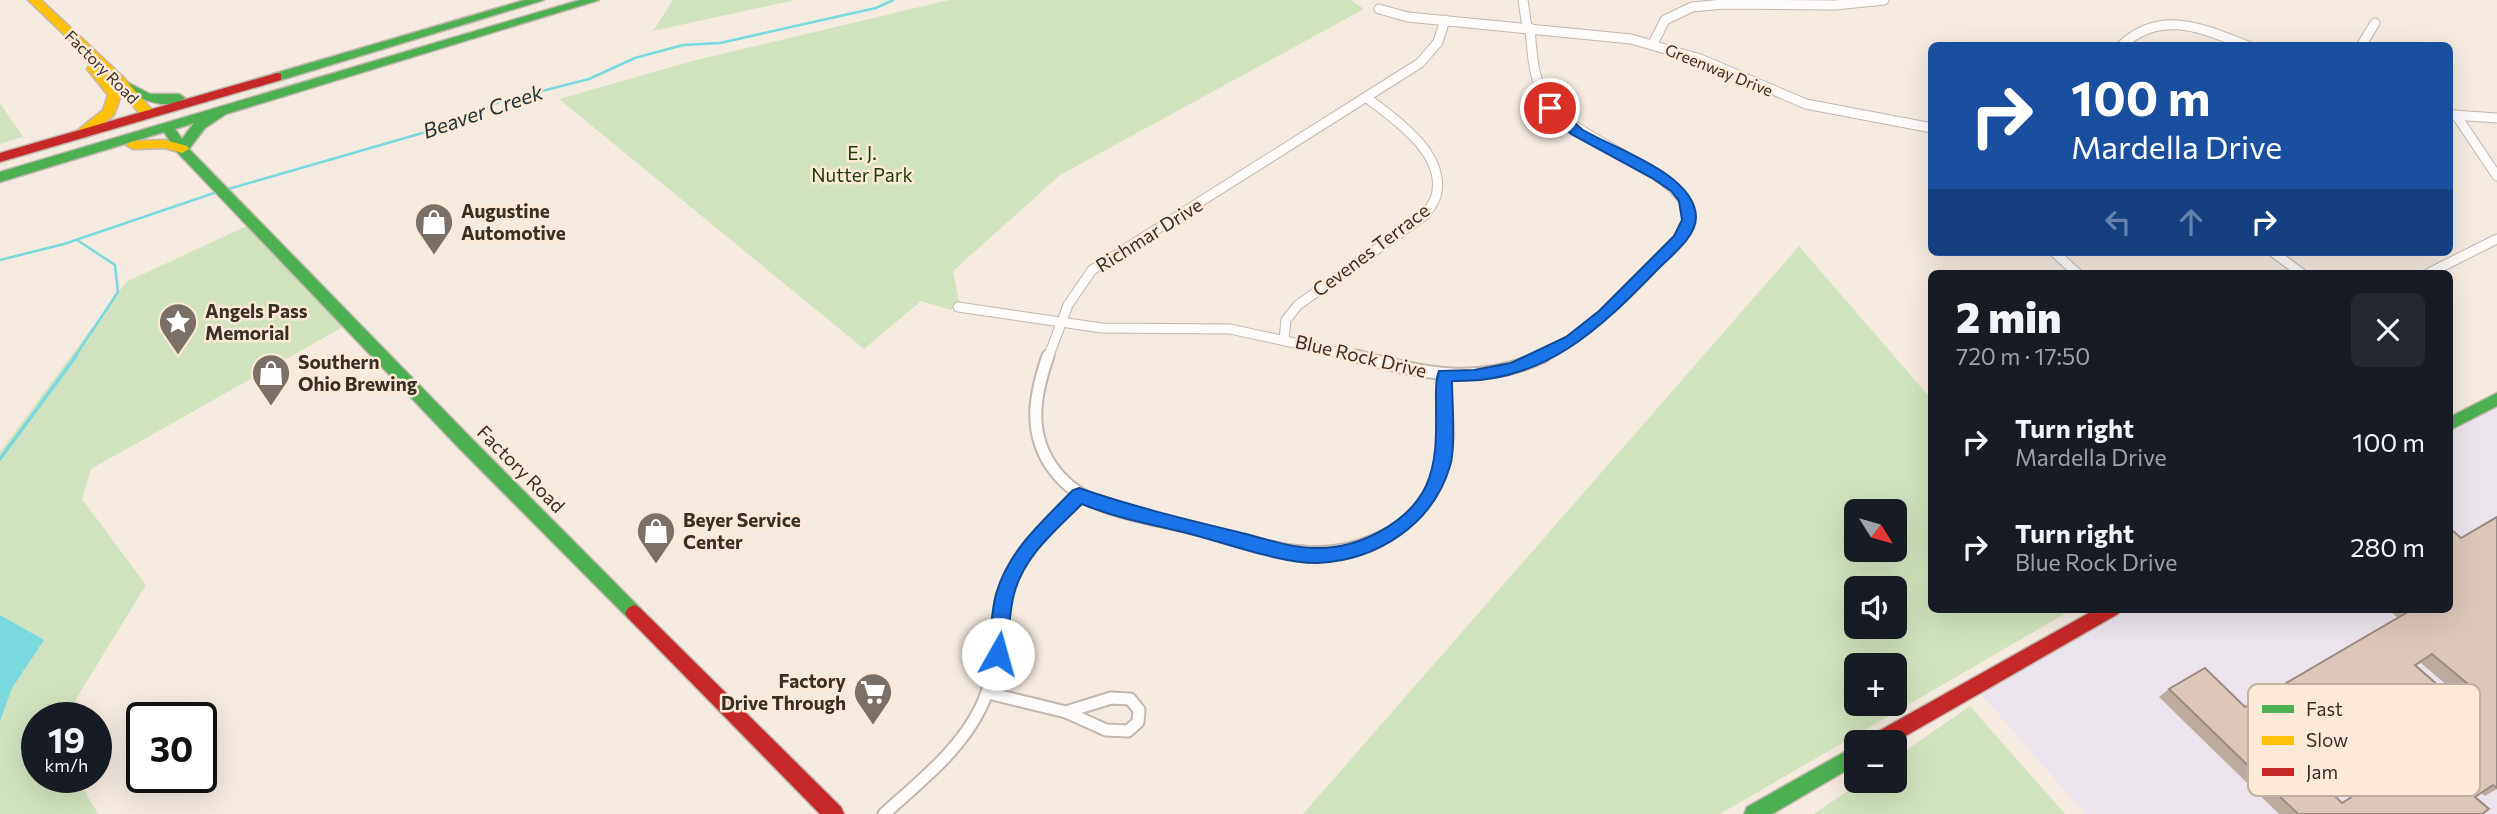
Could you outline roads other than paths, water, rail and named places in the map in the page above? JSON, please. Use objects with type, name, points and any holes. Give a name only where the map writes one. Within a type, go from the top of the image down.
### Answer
[{"type":"main road","name":"Factory Road","points":[[34,0],[123,84],[148,114]]},
{"type":"main road","points":[[0,175],[82,134],[538,0]]},
{"type":"main road","points":[[25,163],[167,127],[593,0]]},
{"type":"main road","points":[[421,33],[485,3],[495,2],[510,8]]},
{"type":"main road","points":[[0,160],[25,163],[138,144],[165,144],[183,149],[200,125],[276,88],[488,25],[507,16],[510,8]]},
{"type":"main road","points":[[167,127],[180,113],[202,103],[458,27],[489,14]]},
{"type":"main road","name":"Factory Road","points":[[55,21],[61,35],[115,95],[109,112],[82,134]]},
{"type":"main road","points":[[123,84],[148,97],[175,99],[329,55],[349,54]]},
{"type":"main road","points":[[0,183],[25,163],[104,140],[148,114]]},
{"type":"main road","name":"Factory Road","points":[[167,127],[205,173],[465,443],[834,814]]},
{"type":"main road","points":[[2453,422],[2497,399]]},
{"type":"main road","points":[[1898,730],[2105,613]]},
{"type":"main road","points":[[1754,814],[1844,762]]},
{"type":"street","name":"Blue Rock Drive","points":[[958,307],[1060,323],[1121,329],[1219,327],[1445,375],[1474,376],[1514,368],[1572,341],[1604,315],[1680,239],[1689,220],[1686,201],[1676,188],[1576,131],[1550,108],[1534,69],[1523,0]]},
{"type":"street","points":[[1653,44],[1658,29],[1665,20],[1676,12],[1693,7],[1730,4],[1845,5],[1884,0]]},
{"type":"street","name":"Greenway Drive","points":[[1379,9],[1397,15],[1601,35],[1653,44],[1700,59],[1806,104],[1928,127]]},
{"type":"street","name":"Richmar Drive","points":[[1079,495],[1069,489],[1047,460],[1034,422],[1037,388],[1060,323],[1077,286],[1098,265],[1367,98],[1428,57],[1438,42],[1445,20]]},
{"type":"street","points":[[2363,42],[2375,23]]},
{"type":"street","points":[[2125,42],[2138,30],[2169,24],[2199,28],[2237,42]]},
{"type":"street","name":"Cevenes Terrace","points":[[1284,339],[1286,320],[1298,305],[1425,215],[1436,201],[1440,189],[1436,168],[1405,129],[1367,98]]},
{"type":"street","points":[[2453,115],[2497,118]]},
{"type":"street","points":[[2453,115],[2497,176]]},
{"type":"street","points":[[2435,270],[2497,239]]},
{"type":"street","points":[[2058,256],[2074,270]]},
{"type":"street","points":[[2278,256],[2297,270]]},
{"type":"street","points":[[884,814],[955,746],[974,722],[988,693],[998,654],[1004,596],[1013,572],[1031,544],[1079,495],[1122,510],[1294,553],[1335,555],[1361,549],[1409,520],[1424,504],[1436,483],[1443,464],[1445,375]]},
{"type":"street","points":[[988,693],[1066,712],[1106,730],[1128,731],[1138,722],[1139,710],[1130,699],[1111,698],[1066,712]]},
{"type":"water","points":[[0,615],[44,640],[12,688],[0,721]]},
{"type":"waterway","name":"Beaver Creek","points":[[225,190],[457,123],[499,102],[589,79],[635,58],[683,45],[720,43],[876,8],[893,0]]},
{"type":"waterway","name":"Beaver Creek","points":[[0,260],[64,244],[217,192]]},
{"type":"waterway","name":"Beaver Creek","points":[[74,358],[118,292],[115,265],[77,240]]},
{"type":"waterway","name":"Beaver Creek","points":[[0,459],[76,356]]},
{"type":"place","name":"Augustine Automotive","points":[[434,256]]},
{"type":"place","name":"Angels Pass Memorial","points":[[178,356]]},
{"type":"place","name":"Southern Ohio Brewing","points":[[271,407]]},
{"type":"place","name":"Beyer Service Center","points":[[656,565]]},
{"type":"place","name":"Factory Drive Through","points":[[873,726]]},
{"type":"park label","name":"E. J. Nutter Park","points":[[862,164]]}]
